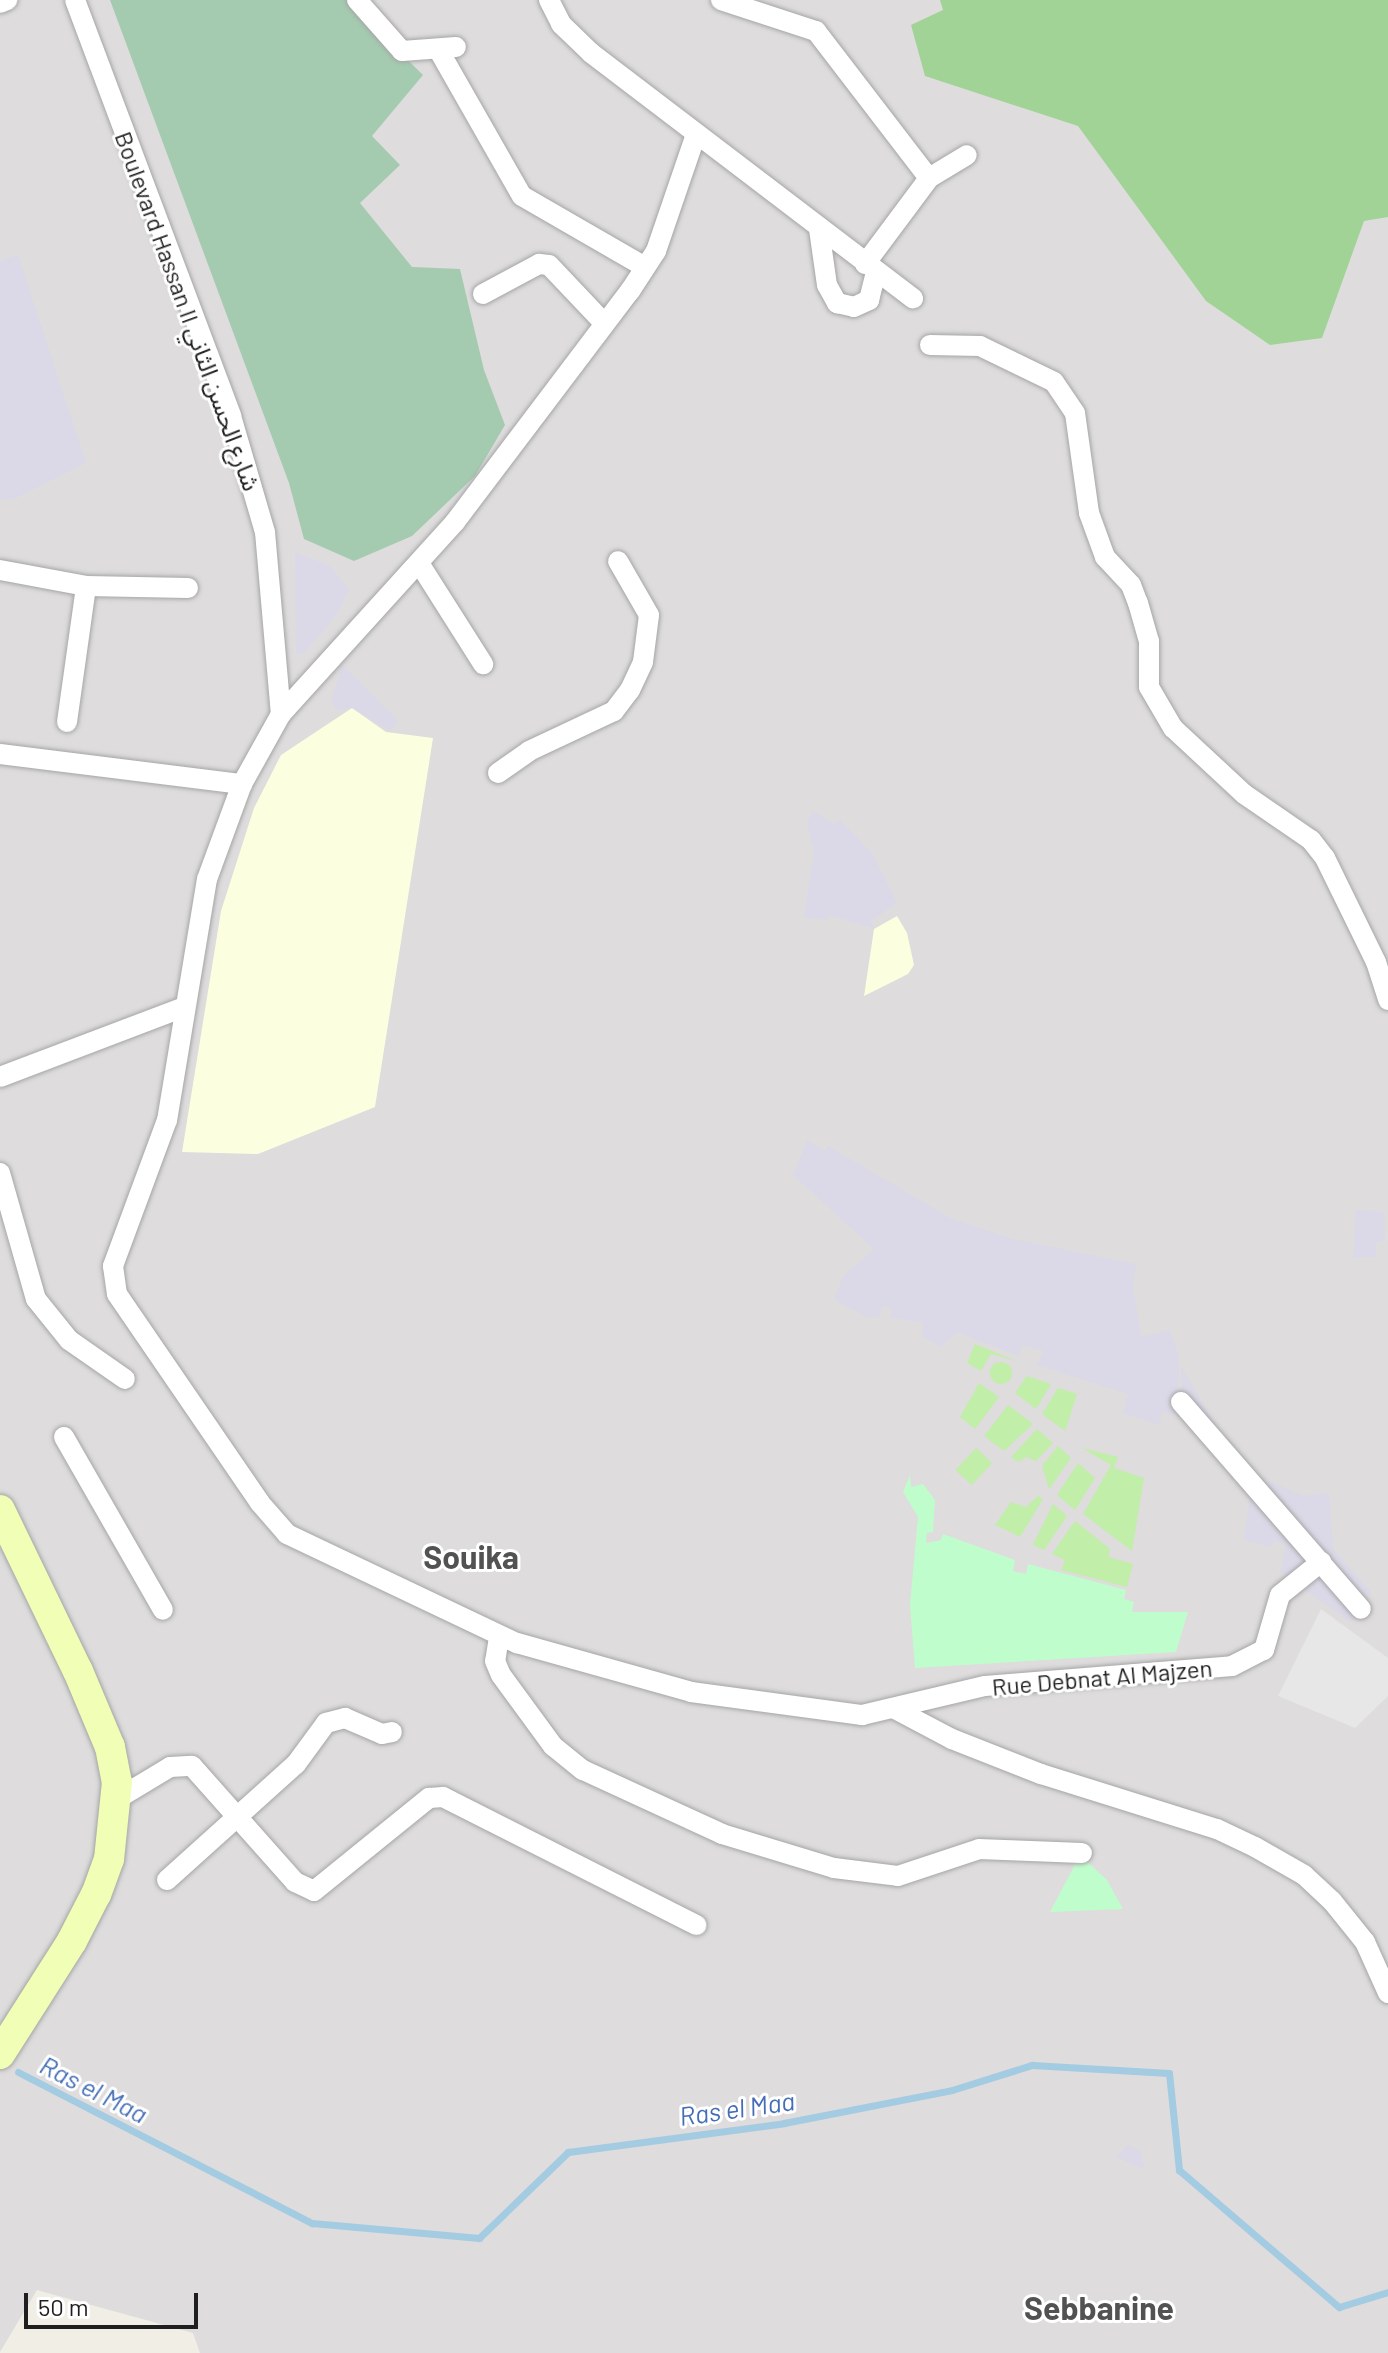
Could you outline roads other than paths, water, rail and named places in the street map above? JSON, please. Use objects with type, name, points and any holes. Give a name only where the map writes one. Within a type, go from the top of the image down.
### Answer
[{"type":"street","points":[[0,3],[7,0]]},
{"type":"street","name":"Boulevard Hassan II شارع الحسن الثاني","points":[[75,0],[253,483],[265,532],[281,714]]},
{"type":"street","points":[[357,0],[402,51],[447,48],[522,196],[645,267]]},
{"type":"street","points":[[534,0],[552,9],[591,53],[913,298]]},
{"type":"street","points":[[721,0],[816,31],[929,178]]},
{"type":"street","points":[[696,134],[656,251],[645,267],[491,477],[419,563],[281,714],[242,784],[207,879],[167,1120],[113,1266],[117,1294],[260,1503],[287,1534],[499,1637],[691,1692],[862,1715],[895,1709],[952,1739],[1041,1774],[1217,1829],[1304,1875],[1332,1901],[1365,1942],[1388,1993]]},
{"type":"street","points":[[819,229],[827,285],[837,303],[854,307],[869,300],[870,268],[929,178],[967,155]]},
{"type":"street","points":[[483,294],[539,264],[549,265],[604,323]]},
{"type":"street","points":[[930,345],[980,346],[1054,382],[1075,413],[1089,513],[1105,557],[1131,585],[1138,603],[1149,641],[1149,687],[1173,728],[1244,794],[1311,840],[1325,858],[1376,962],[1388,1000]]},
{"type":"street","points":[[498,773],[620,707],[641,671],[649,615],[618,561]]},
{"type":"street","points":[[419,563],[483,664]]},
{"type":"street","points":[[0,570],[86,586],[188,588]]},
{"type":"street","points":[[67,722],[86,586]]},
{"type":"street","points":[[0,754],[242,784]]},
{"type":"street","points":[[0,1077],[184,1007]]},
{"type":"street","points":[[0,1173],[36,1299],[69,1340],[125,1379]]},
{"type":"street","points":[[1181,1402],[1361,1609]]},
{"type":"street","points":[[64,1437],[163,1610]]},
{"type":"street","points":[[0,1510],[110,1747],[117,1799],[109,1859],[96,1894],[0,2054]]},
{"type":"street","name":"Rue Debnat Al Majzen","points":[[895,1709],[917,1698],[985,1686],[1232,1666],[1264,1650],[1274,1607],[1295,1580],[1321,1562]]},
{"type":"street","points":[[499,1637],[495,1661],[501,1675],[553,1746],[583,1770],[722,1834],[834,1868],[898,1876],[979,1849],[1082,1853]]},
{"type":"street","points":[[167,1880],[240,1818],[331,1720],[345,1718],[382,1734],[392,1732]]},
{"type":"street","points":[[117,1799],[170,1767],[185,1764],[201,1772],[295,1882],[314,1891],[429,1798],[443,1797],[696,1925]]},
{"type":"waterway","name":"Ras el Maa","points":[[18,2072],[312,2223],[479,2238],[568,2152],[784,2123],[952,2090],[1032,2065],[1169,2073],[1179,2170],[1339,2307],[1388,2292]]},
{"type":"district","name":"Souika","points":[[471,1556]]},
{"type":"district","name":"Sebbanine","points":[[1099,2307]]}]
